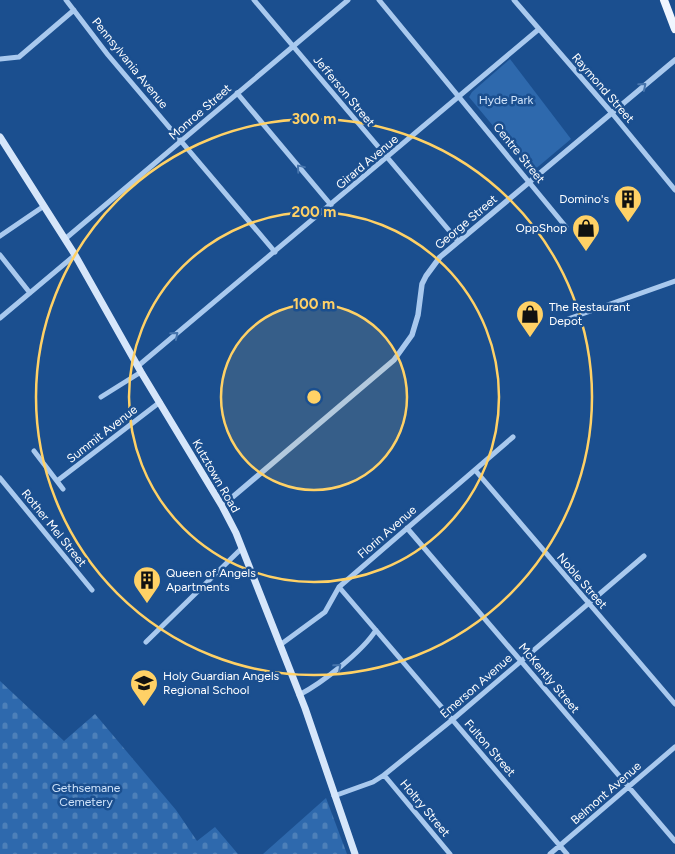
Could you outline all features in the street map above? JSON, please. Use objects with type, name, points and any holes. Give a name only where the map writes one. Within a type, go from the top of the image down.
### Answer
[{"type":"main road","points":[[664,0],[675,29]]},
{"type":"main road","name":"Kutztown Road","points":[[0,137],[75,255],[140,369],[222,506],[242,548],[280,645],[355,854]]},
{"type":"street","name":"Pennsylvania Avenue","points":[[66,0],[108,55],[275,252]]},
{"type":"street","name":"Jefferson Street","points":[[254,0],[458,241]]},
{"type":"street","name":"Monroe Street","points":[[65,239],[348,0]]},
{"type":"street","name":"Centre Street","points":[[380,0],[566,227]]},
{"type":"street","name":"Raymond Street","points":[[514,0],[611,112],[675,190]]},
{"type":"street","points":[[0,59],[18,57],[74,10]]},
{"type":"street","name":"Girard Avenue","points":[[101,397],[140,369],[539,29]]},
{"type":"street","name":"George Street","points":[[222,506],[394,360],[407,344],[415,326],[420,295],[426,276],[440,257],[675,60]]},
{"type":"street","points":[[237,93],[331,205]]},
{"type":"street","points":[[0,236],[44,206]]},
{"type":"street","points":[[0,255],[30,293]]},
{"type":"street","points":[[0,318],[75,255]]},
{"type":"street","points":[[568,320],[675,281]]},
{"type":"street","name":"Summit Avenue","points":[[57,481],[160,402]]},
{"type":"street","name":"Florin Avenue","points":[[280,645],[325,612],[339,587],[513,437]]},
{"type":"street","points":[[34,450],[63,489]]},
{"type":"street","name":"Noble Street","points":[[475,470],[675,704]]},
{"type":"street","name":"Rother Mel Street","points":[[0,478],[92,590]]},
{"type":"street","name":"McKently Street","points":[[407,528],[675,840]]},
{"type":"street","points":[[146,642],[242,548]]},
{"type":"street","name":"Emerson Avenue","points":[[334,796],[373,782],[384,775],[452,720],[644,556]]},
{"type":"street","name":"Fulton Street","points":[[339,587],[567,854]]},
{"type":"street","points":[[299,695],[320,683],[366,644],[376,630]]},
{"type":"street","name":"Belmont Avenue","points":[[550,854],[675,747]]},
{"type":"street","name":"Holtry Street","points":[[384,775],[450,854]]},
{"type":"green space","name":"Hyde Park","points":[[510,59],[571,139],[533,171],[529,169],[469,97],[472,92]]},
{"type":"green space","name":"Gethsemane Cemetery","points":[[0,681],[64,741],[95,714],[176,810],[197,841],[215,827],[238,854],[0,854]]},
{"type":"green space","points":[[326,798],[347,854],[263,854]]},
{"type":"place","name":"Domino's","points":[[628,223]]},
{"type":"place","name":"OppShop","points":[[586,252]]},
{"type":"place","name":"The Restaurant Depot","points":[[530,338]]},
{"type":"place","name":"Queen of Angels Apartments","points":[[147,604]]},
{"type":"place","name":"Holy Guardian Angels Regional School","points":[[144,707]]}]
